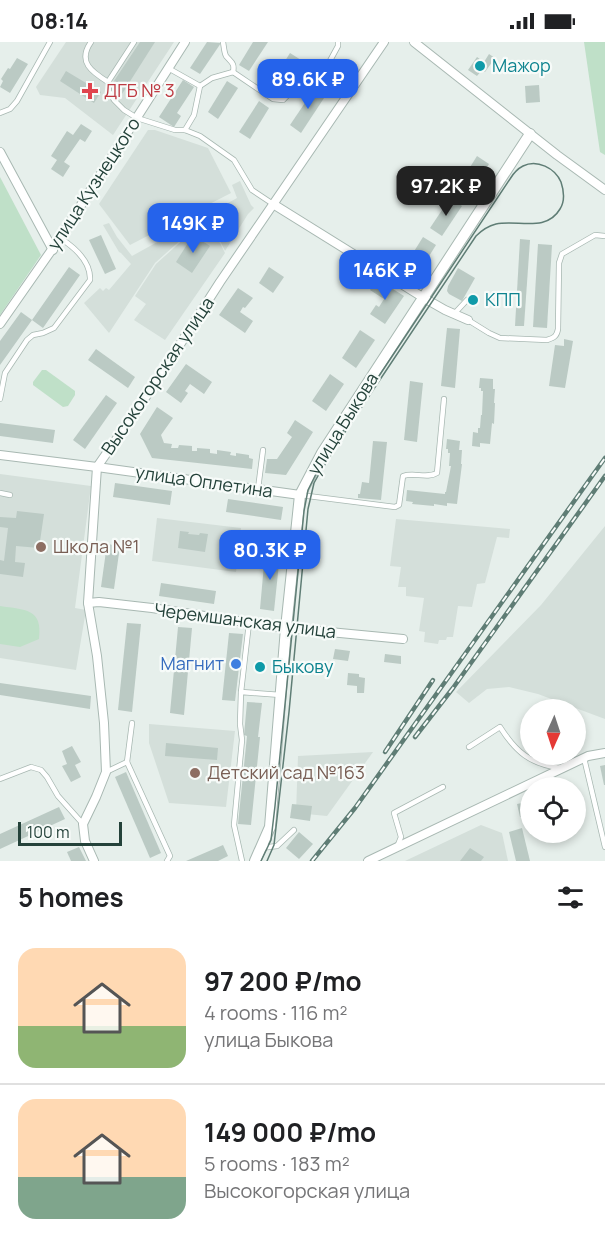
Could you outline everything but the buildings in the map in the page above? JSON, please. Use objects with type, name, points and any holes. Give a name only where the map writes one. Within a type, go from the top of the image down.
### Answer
[{"type":"street","name":"улица Кузнецкого","points":[[0,324],[53,250],[185,42]]},
{"type":"street","name":"Высокогорская улица","points":[[83,824],[106,771],[97,656],[88,603],[97,467],[384,42]]},
{"type":"street","points":[[414,42],[556,155],[605,190]]},
{"type":"street","name":"улица Быкова","points":[[255,861],[270,826],[286,628],[300,495],[322,453],[530,134]]},
{"type":"street","points":[[0,152],[53,250]]},
{"type":"street","points":[[273,204],[424,298],[468,320]]},
{"type":"street","name":"улица Оплетина","points":[[0,455],[300,495]]},
{"type":"street","name":"Черемшанская улица","points":[[88,603],[99,602],[152,608],[286,628],[403,639]]},
{"type":"street","points":[[586,758],[605,753]]},
{"type":"street","points":[[368,861],[569,765]]},
{"type":"street","points":[[83,824],[85,841],[94,861]]},
{"type":"lane","points":[[0,113],[10,108],[18,100],[50,42]]},
{"type":"lane","points":[[90,42],[85,51],[87,65],[108,82]]},
{"type":"lane","points":[[134,42],[108,82],[108,91],[114,100],[137,118],[200,136],[234,160],[252,190],[273,204]]},
{"type":"lane","points":[[223,42],[226,55],[234,64],[233,72]]},
{"type":"lane","points":[[320,79],[338,42]]},
{"type":"lane","points":[[168,68],[200,86]]},
{"type":"lane","points":[[184,130],[194,115],[200,86],[212,78],[233,72],[273,99],[283,100],[302,82],[320,79],[333,82],[347,98]]},
{"type":"lane","points":[[468,320],[500,338],[551,339],[558,329],[562,254],[595,235],[605,236]]},
{"type":"lane","points":[[0,399],[4,373],[27,340],[33,334],[54,328],[90,280],[87,265],[73,246],[60,238]]},
{"type":"lane","points":[[454,314],[466,300]]},
{"type":"lane","points":[[300,495],[395,507],[399,505],[403,476],[407,474],[432,476],[437,473],[444,399]]},
{"type":"lane","points":[[258,489],[263,450]]},
{"type":"lane","points":[[0,494],[10,495]]},
{"type":"lane","points":[[243,861],[234,825],[242,740],[240,717],[249,622]]},
{"type":"lane","points":[[242,692],[281,694]]},
{"type":"lane","points":[[132,723],[128,762],[170,856],[167,861]]},
{"type":"lane","points":[[469,747],[500,727],[517,750],[532,761],[563,768]]},
{"type":"lane","points":[[106,771],[128,762]]},
{"type":"lane","points":[[586,765],[605,847]]},
{"type":"lane","points":[[0,780],[31,767],[41,770],[58,796],[83,824]]},
{"type":"lane","points":[[397,847],[400,837],[394,813],[443,787]]},
{"type":"lane","points":[[261,848],[277,846],[294,830]]},
{"type":"shaded area","name":"ДГБ № 3","points":[[66,42],[174,42],[113,135],[65,98],[40,95],[36,87]]},
{"type":"shaded area","points":[[148,130],[155,130],[208,148],[231,193],[130,245],[99,204]]},
{"type":"shaded area","points":[[240,181],[254,208],[225,251],[214,228],[204,219],[155,263],[109,333],[84,303],[100,288],[103,291],[106,288],[109,290],[131,264],[119,252],[103,225],[109,223],[132,256],[237,198],[232,185]]},
{"type":"shaded area","points":[[204,221],[213,229],[225,253],[165,340],[134,320],[146,304],[135,296],[156,264]]},
{"type":"shaded area","name":"Школа №1","points":[[0,474],[91,486],[75,608],[86,610],[76,670],[0,658]]},
{"type":"shaded area","points":[[157,518],[241,528],[236,572],[152,561]]},
{"type":"shaded area","points":[[396,519],[510,529],[509,538],[497,537],[485,583],[477,584],[472,607],[458,606],[453,637],[439,640],[438,644],[424,642],[425,632],[419,631],[424,598],[406,596],[406,587],[398,587],[401,567],[390,566]]},
{"type":"shaded area","points":[[605,526],[605,719],[586,712],[586,699],[551,699],[509,687],[487,689],[469,703],[456,692],[541,605]]},
{"type":"shaded area","name":"Детский сад №163","points":[[149,724],[235,731],[226,807],[169,803],[149,743]]},
{"type":"shaded area","points":[[373,752],[327,816],[296,813],[298,756]]},
{"type":"shaded area","points":[[481,825],[502,833],[508,861],[405,861]]},
{"type":"green space","points":[[584,42],[605,42],[605,155],[600,152]]},
{"type":"green space","points":[[0,177],[41,255],[0,315]]},
{"type":"green space","points":[[42,370],[46,370],[75,391],[68,406],[63,407],[33,385]]},
{"type":"green space","points":[[0,606],[24,610],[35,616],[38,621],[39,639],[20,647],[0,644]]},
{"type":"tram line","points":[[261,861],[271,840],[308,490],[367,394],[512,175],[528,164],[540,164],[550,169],[561,182],[564,196],[560,209],[547,221],[531,224],[496,224],[485,228],[476,236],[343,435],[314,483],[308,509],[274,845],[267,861]]},
{"type":"railway","points":[[312,861],[355,808],[605,458]]},
{"type":"railway","points":[[415,737],[453,688],[605,476]]},
{"type":"railway","points":[[385,752],[433,680]]},
{"type":"place","name":"Мажор","points":[[480,66]]},
{"type":"place","name":"ДГБ № 3","points":[[90,91]]},
{"type":"place","name":"КПП","points":[[473,300]]},
{"type":"place","name":"Школа №1","points":[[41,547]]},
{"type":"place","name":"Магнит","points":[[236,664]]},
{"type":"place","name":"Быкову","points":[[260,667]]},
{"type":"place","name":"Детский сад №163","points":[[195,773]]}]
